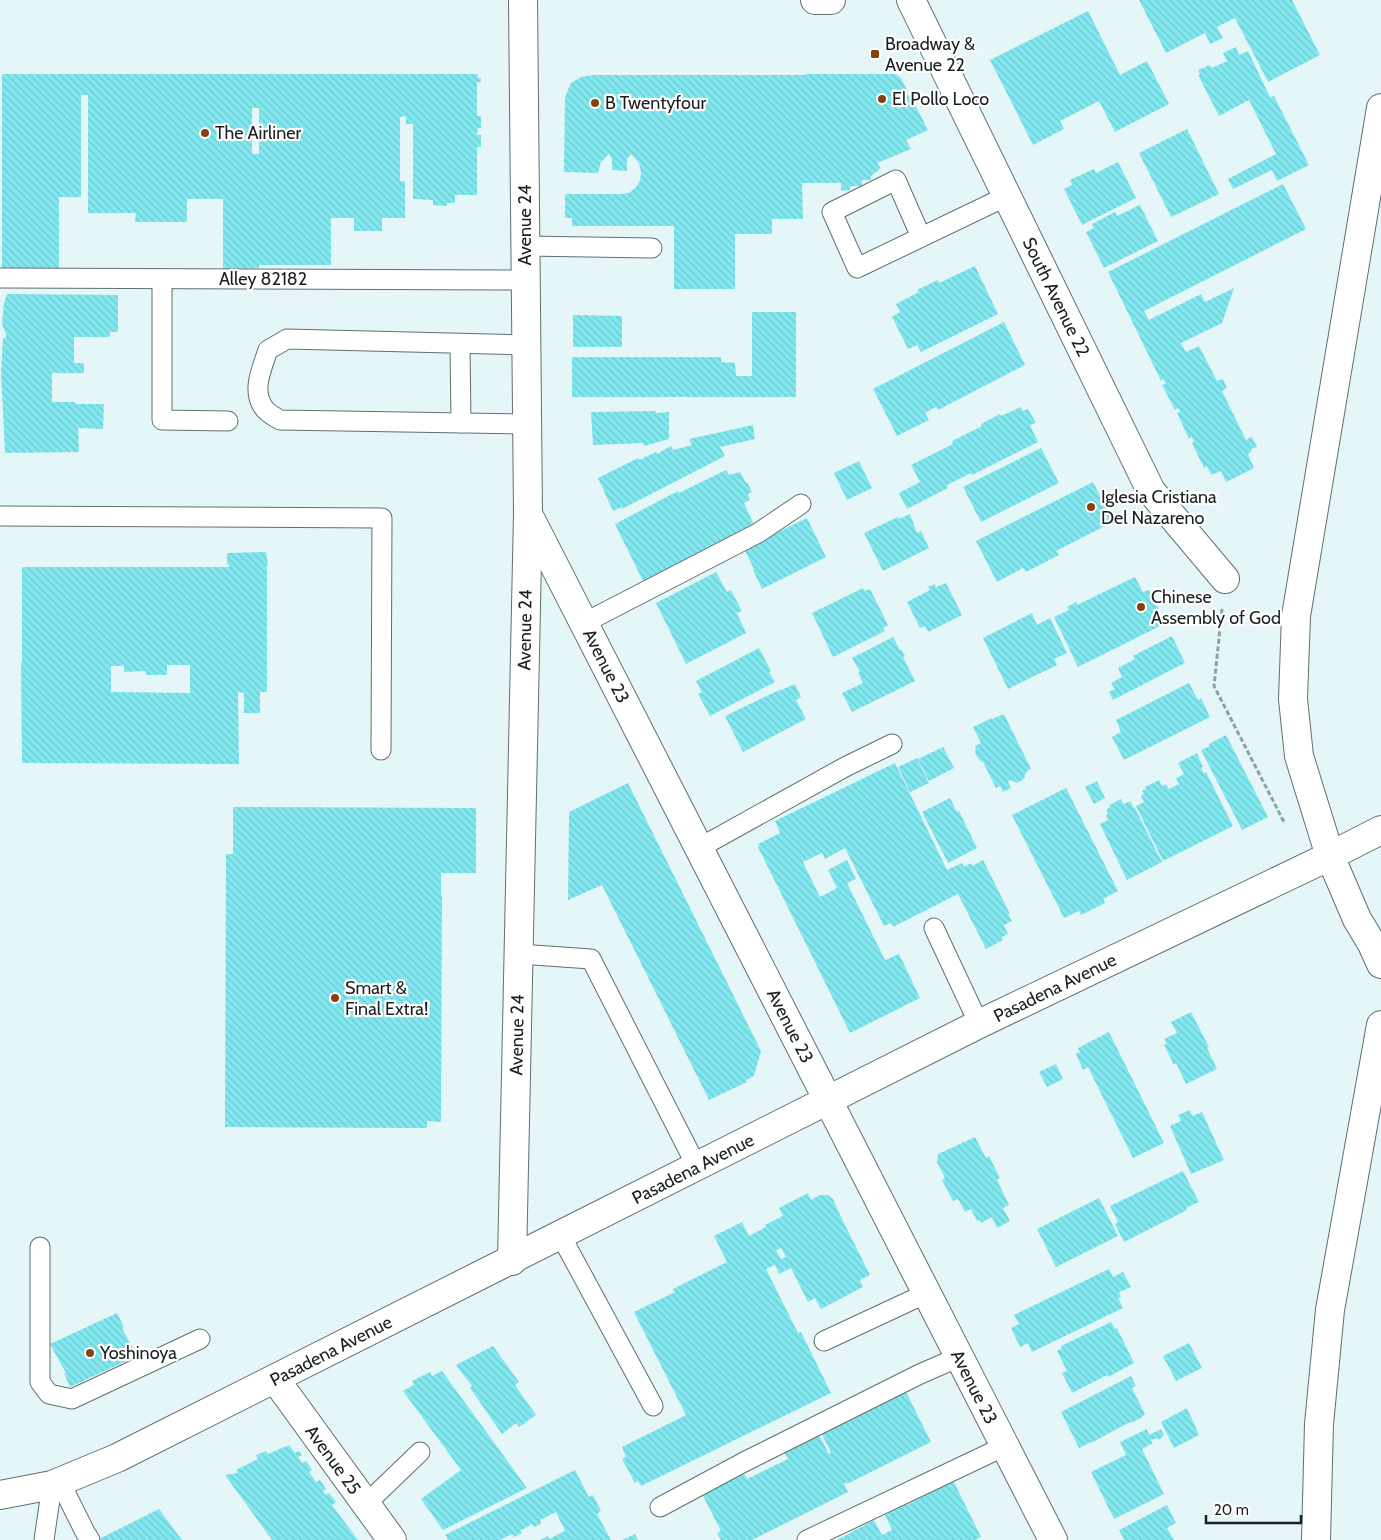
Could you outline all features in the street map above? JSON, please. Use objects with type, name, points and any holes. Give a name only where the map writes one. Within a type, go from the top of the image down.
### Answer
[{"type":"main road","name":"Avenue 24","points":[[512,1261],[528,513],[523,0]]},
{"type":"main road","points":[[815,0],[831,0]]},
{"type":"main road","name":"South Avenue 22","points":[[911,0],[1151,491],[1224,578]]},
{"type":"main road","points":[[1381,108],[1296,616],[1293,699],[1299,756],[1330,856],[1357,919],[1381,964]]},
{"type":"main road","name":"Avenue 23","points":[[528,513],[1053,1540]]},
{"type":"main road","name":"Pasadena Avenue","points":[[0,1495],[56,1483],[117,1458],[512,1261],[979,1024],[1375,833]]},
{"type":"main road","points":[[1316,1540],[1319,1424],[1330,1310],[1381,1025]]},
{"type":"main road","name":"Avenue 25","points":[[275,1379],[392,1540]]},
{"type":"lane","points":[[921,237],[896,180],[832,212],[857,268],[1007,196]]},
{"type":"lane","points":[[525,246],[652,248]]},
{"type":"lane","name":"Alley 82182","points":[[0,278],[525,280]]},
{"type":"lane","points":[[162,279],[162,420],[228,420]]},
{"type":"lane","points":[[526,345],[287,339],[268,350],[259,375],[258,397],[264,410],[280,420],[526,424]]},
{"type":"lane","points":[[460,344],[461,423]]},
{"type":"lane","points":[[584,624],[758,533],[802,504]]},
{"type":"lane","points":[[0,516],[382,518],[381,750]]},
{"type":"lane","points":[[699,848],[845,767],[892,744]]},
{"type":"lane","points":[[934,928],[979,1024]]},
{"type":"lane","points":[[519,954],[591,959],[697,1167]]},
{"type":"lane","points":[[561,1236],[653,1406]]},
{"type":"lane","points":[[40,1247],[40,1382],[49,1394],[72,1399],[200,1339]]},
{"type":"lane","points":[[824,1341],[926,1293]]},
{"type":"lane","points":[[660,1507],[752,1457],[920,1374],[959,1357]]},
{"type":"lane","points":[[807,1540],[1005,1446]]},
{"type":"lane","points":[[366,1504],[420,1452]]},
{"type":"lane","points":[[44,1540],[56,1483]]},
{"type":"lane","points":[[56,1483],[90,1540]]},
{"type":"path","points":[[1224,578],[1214,686],[1285,824]]},
{"type":"building","points":[[1139,0],[1292,0],[1320,55],[1268,82],[1235,18],[1217,27],[1223,38],[1210,44],[1205,33],[1166,53]]},
{"type":"building","points":[[1088,11],[1120,75],[1147,61],[1169,104],[1115,132],[1099,101],[1060,121],[1064,129],[1033,145],[990,60]]},
{"type":"building","points":[[1236,47],[1239,55],[1248,51],[1270,97],[1274,96],[1309,165],[1277,181],[1272,170],[1233,189],[1228,179],[1276,154],[1249,100],[1219,116],[1198,75],[1200,75],[1198,70],[1210,65],[1212,68],[1227,61],[1223,53]]},
{"type":"building","points":[[2,74],[478,74],[478,78],[481,78],[481,82],[477,82],[477,116],[481,116],[481,128],[478,128],[477,135],[481,135],[481,147],[477,147],[477,195],[455,195],[455,203],[447,203],[447,206],[433,205],[433,200],[413,199],[413,124],[406,124],[406,116],[400,117],[400,181],[405,181],[405,218],[382,218],[382,231],[354,231],[354,218],[331,218],[331,265],[259,265],[259,268],[223,269],[223,199],[187,199],[187,222],[135,222],[136,213],[88,213],[88,95],[81,95],[81,197],[59,197],[59,271],[2,271]],"holes":[[[252,108],[259,108],[259,154],[252,154]]]},
{"type":"building","points":[[895,74],[901,78],[908,96],[910,95],[928,130],[906,140],[911,149],[877,163],[880,167],[879,170],[871,176],[871,180],[862,180],[862,186],[851,186],[849,191],[841,190],[841,183],[802,183],[803,219],[772,219],[772,234],[735,234],[735,289],[674,289],[674,226],[572,226],[572,218],[565,218],[565,194],[629,193],[640,181],[641,173],[639,163],[631,154],[627,159],[627,171],[612,170],[612,160],[609,154],[601,162],[598,173],[564,172],[565,97],[571,83],[581,77],[593,75]]},
{"type":"building","points":[[1187,129],[1219,194],[1171,217],[1139,153]]},
{"type":"building","points":[[1118,162],[1136,198],[1082,225],[1064,189],[1072,185],[1070,180],[1094,169],[1096,173]]},
{"type":"building","points":[[1283,184],[1306,229],[1144,311],[1149,320],[1201,294],[1205,302],[1234,288],[1222,323],[1181,343],[1186,352],[1199,346],[1217,381],[1223,379],[1227,388],[1222,391],[1246,440],[1252,437],[1257,447],[1251,449],[1252,451],[1248,454],[1254,468],[1226,482],[1221,471],[1211,475],[1207,466],[1204,468],[1192,443],[1194,442],[1192,437],[1189,439],[1177,413],[1180,412],[1178,408],[1175,410],[1162,385],[1166,384],[1163,379],[1161,381],[1108,272]]},
{"type":"building","points":[[1140,205],[1158,241],[1104,268],[1086,232],[1094,228],[1092,224],[1115,212],[1117,216]]},
{"type":"building","points":[[975,266],[998,314],[921,352],[917,345],[908,349],[892,317],[900,312],[896,304],[919,292],[917,290],[938,280],[939,283]]},
{"type":"building","points":[[7,294],[118,295],[118,332],[110,332],[110,337],[74,337],[74,363],[84,363],[84,373],[52,373],[52,402],[104,404],[103,429],[78,428],[79,452],[5,453],[1,373],[3,338],[6,338],[2,324]]},
{"type":"building","points":[[752,312],[796,312],[796,397],[572,397],[572,357],[721,357],[721,362],[735,363],[736,376],[752,376]]},
{"type":"building","points":[[573,315],[622,316],[622,347],[573,347]]},
{"type":"building","points":[[1004,322],[1025,365],[938,410],[936,407],[925,413],[929,420],[897,436],[873,389]]},
{"type":"building","points":[[1021,407],[1023,411],[1028,409],[1036,423],[1030,425],[1038,442],[972,475],[971,473],[947,485],[948,488],[907,509],[899,493],[920,482],[911,465],[953,444],[952,441],[982,426],[981,424],[1000,414],[1001,416]]},
{"type":"building","points":[[656,411],[656,413],[669,412],[669,439],[644,446],[644,443],[593,445],[591,412]]},
{"type":"building","points":[[753,425],[755,439],[720,447],[725,456],[622,509],[622,507],[613,511],[598,478],[638,458],[639,460],[656,452],[657,454],[671,446],[673,450],[692,445],[689,439]]},
{"type":"building","points":[[1041,448],[1059,483],[981,522],[963,487]]},
{"type":"building","points":[[859,461],[872,488],[847,500],[834,473]]},
{"type":"building","points":[[726,470],[729,475],[740,472],[747,482],[752,492],[748,494],[750,500],[744,503],[754,525],[706,548],[707,550],[644,583],[615,524],[678,491],[679,493]]},
{"type":"building","points":[[1093,482],[1100,496],[1102,494],[1109,507],[1107,509],[1113,522],[1056,551],[1059,555],[1026,572],[1023,568],[997,582],[976,541]]},
{"type":"building","points":[[910,514],[917,533],[921,531],[929,548],[883,571],[864,533],[898,517],[899,519]]},
{"type":"building","points":[[807,518],[826,557],[762,589],[745,551],[751,548],[750,546]]},
{"type":"building","points":[[266,552],[268,564],[266,568],[267,692],[260,692],[260,713],[244,713],[244,693],[238,692],[239,764],[22,763],[22,567],[229,567],[227,564],[228,553]],"holes":[[[167,665],[190,665],[190,693],[111,692],[111,666],[124,666],[124,672],[146,671],[146,675],[167,675]]]},
{"type":"building","points":[[716,572],[727,592],[731,590],[742,611],[737,613],[746,633],[686,664],[656,603]]},
{"type":"building","points":[[1135,577],[1143,592],[1149,590],[1159,609],[1154,612],[1160,626],[1078,667],[1054,617],[1069,610],[1067,607],[1076,602],[1077,605]]},
{"type":"building","points":[[946,583],[962,615],[928,632],[925,626],[920,628],[907,602],[930,590],[928,587],[935,584],[936,587]]},
{"type":"building","points":[[863,588],[865,591],[870,589],[888,625],[883,628],[885,631],[833,657],[812,613]]},
{"type":"building","points":[[1032,613],[1037,625],[1050,618],[1067,653],[1054,659],[1057,665],[1008,689],[983,638]]},
{"type":"building","points":[[1172,636],[1185,663],[1113,700],[1109,692],[1115,689],[1111,683],[1122,677],[1118,668],[1135,659],[1133,656]]},
{"type":"building","points":[[893,637],[905,656],[903,657],[915,681],[852,712],[842,693],[863,683],[858,673],[860,672],[852,658]]},
{"type":"building","points":[[759,648],[775,682],[710,716],[698,694],[702,692],[696,681]]},
{"type":"building","points":[[1189,683],[1198,700],[1201,698],[1210,717],[1124,760],[1112,737],[1121,732],[1116,720]]},
{"type":"building","points":[[795,684],[801,697],[796,700],[806,719],[743,752],[725,716]]},
{"type":"building","points":[[1004,714],[1031,769],[1026,772],[1024,779],[1017,783],[1011,780],[1008,782],[1011,788],[1003,792],[1000,786],[996,788],[983,762],[979,760],[975,753],[975,746],[981,743],[973,727]]},
{"type":"building","points":[[1226,735],[1268,817],[1242,830],[1201,750]]},
{"type":"building","points":[[943,747],[954,768],[929,781],[918,759]]},
{"type":"building","points":[[1197,753],[1203,767],[1201,768],[1204,773],[1206,772],[1233,826],[1163,861],[1136,806],[1144,802],[1141,796],[1144,794],[1142,791],[1146,789],[1145,787],[1159,780],[1162,786],[1166,784],[1169,789],[1179,784],[1176,778],[1184,774],[1178,763]]},
{"type":"building","points":[[917,758],[929,783],[910,792],[898,767]]},
{"type":"building","points":[[895,763],[947,870],[962,863],[964,867],[971,863],[972,866],[983,860],[1012,921],[1004,925],[1008,934],[1002,937],[1003,940],[986,949],[958,894],[893,927],[891,923],[884,926],[845,848],[825,859],[822,853],[803,862],[820,897],[837,888],[828,870],[847,860],[856,879],[847,883],[885,960],[899,954],[920,998],[850,1033],[758,844],[780,833],[775,821]]},
{"type":"building","points":[[1097,781],[1105,798],[1094,804],[1085,787]]},
{"type":"building","points":[[628,783],[761,1051],[754,1076],[746,1080],[747,1082],[709,1100],[602,885],[568,900],[569,812]]},
{"type":"building","points":[[1066,788],[1118,891],[1103,899],[1105,903],[1081,915],[1079,911],[1064,918],[1012,815]]},
{"type":"building","points":[[950,798],[957,812],[959,811],[977,848],[948,863],[922,812]]},
{"type":"building","points":[[1121,799],[1124,804],[1130,801],[1135,808],[1162,862],[1127,880],[1100,824],[1108,820],[1106,810],[1110,807],[1109,805]]},
{"type":"building","points":[[233,807],[476,808],[476,873],[441,873],[441,1122],[427,1121],[427,1128],[225,1127],[226,854],[233,854]]},
{"type":"building","points":[[1191,1012],[1209,1047],[1207,1048],[1217,1069],[1186,1084],[1176,1063],[1174,1065],[1164,1045],[1167,1044],[1164,1039],[1177,1033],[1171,1022]]},
{"type":"building","points":[[1109,1032],[1164,1143],[1133,1158],[1088,1067],[1083,1070],[1076,1054],[1080,1052],[1078,1048]]},
{"type":"building","points":[[1056,1064],[1063,1079],[1047,1087],[1039,1072]]},
{"type":"building","points":[[1190,1110],[1192,1116],[1202,1112],[1224,1160],[1191,1174],[1170,1126],[1181,1121],[1178,1115]]},
{"type":"building","points":[[975,1137],[986,1158],[989,1156],[1000,1178],[997,1180],[1009,1205],[1003,1208],[1010,1221],[997,1228],[992,1217],[981,1223],[980,1220],[977,1221],[971,1209],[965,1212],[958,1199],[953,1201],[942,1180],[945,1178],[937,1162],[938,1154]]},
{"type":"building","points":[[1183,1171],[1199,1202],[1124,1242],[1115,1224],[1118,1222],[1110,1206]]},
{"type":"building","points":[[808,1193],[811,1200],[820,1195],[828,1195],[833,1199],[870,1275],[860,1280],[863,1287],[821,1309],[815,1298],[808,1302],[791,1268],[779,1274],[775,1265],[766,1269],[798,1333],[801,1332],[831,1393],[641,1486],[638,1481],[635,1483],[622,1459],[626,1457],[622,1447],[686,1415],[634,1312],[675,1292],[673,1289],[727,1262],[714,1236],[742,1222],[749,1236],[783,1216],[779,1208]],"holes":[[[781,1248],[786,1257],[781,1259],[776,1250]]]},
{"type":"building","points":[[1099,1198],[1118,1236],[1056,1267],[1037,1229]]},
{"type":"building","points":[[1109,1269],[1113,1277],[1123,1272],[1131,1287],[1119,1292],[1121,1297],[1118,1298],[1123,1308],[1032,1352],[1028,1343],[1020,1347],[1011,1328],[1019,1324],[1014,1315]]},
{"type":"building","points":[[117,1313],[124,1327],[122,1328],[137,1356],[70,1387],[64,1373],[66,1373],[50,1344]]},
{"type":"building","points":[[1111,1322],[1115,1329],[1117,1328],[1134,1363],[1072,1393],[1062,1373],[1067,1371],[1057,1351],[1062,1348],[1061,1346]]},
{"type":"building","points":[[1189,1343],[1202,1368],[1176,1381],[1163,1356]]},
{"type":"building","points":[[493,1346],[519,1382],[515,1385],[536,1415],[519,1427],[516,1423],[502,1434],[470,1388],[472,1386],[456,1365]]},
{"type":"building","points":[[442,1371],[527,1488],[443,1530],[421,1499],[461,1470],[403,1391],[414,1385],[412,1381],[430,1372],[432,1376]]},
{"type":"building","points":[[1131,1376],[1136,1386],[1132,1388],[1145,1414],[1141,1418],[1079,1448],[1061,1412]]},
{"type":"building","points":[[903,1386],[931,1442],[847,1484],[846,1482],[844,1484],[848,1492],[752,1540],[721,1540],[717,1533],[721,1531],[700,1490],[742,1469],[747,1479],[788,1459],[782,1448],[817,1431],[829,1454],[831,1453],[819,1428]]},
{"type":"building","points":[[1187,1408],[1199,1435],[1174,1448],[1161,1422]]},
{"type":"building","points":[[1147,1429],[1149,1435],[1161,1429],[1164,1436],[1158,1440],[1157,1438],[1151,1440],[1153,1443],[1142,1449],[1164,1494],[1114,1519],[1091,1472],[1126,1455],[1120,1442]]},
{"type":"building","points":[[289,1445],[295,1453],[299,1451],[302,1455],[298,1457],[302,1463],[306,1461],[312,1470],[309,1472],[316,1482],[320,1480],[326,1489],[323,1491],[325,1495],[329,1493],[336,1502],[332,1505],[358,1540],[272,1540],[225,1475],[238,1473],[236,1470],[258,1459],[256,1455],[266,1451],[268,1454]]},
{"type":"building","points":[[575,1470],[589,1497],[593,1495],[601,1511],[597,1514],[611,1540],[540,1540],[548,1536],[549,1539],[565,1531],[556,1512],[540,1520],[541,1524],[534,1527],[532,1524],[514,1537],[512,1534],[500,1540],[448,1540],[445,1535]]},
{"type":"building","points":[[953,1480],[981,1537],[975,1540],[837,1540],[874,1520],[882,1535],[892,1530],[885,1515]]},
{"type":"building","points":[[1167,1505],[1176,1523],[1167,1528],[1174,1540],[1124,1540],[1119,1530]]},
{"type":"building","points":[[159,1509],[182,1540],[97,1540]]},
{"type":"building","points":[[635,1534],[638,1540],[622,1540]]},
{"type":"place","name":"Broadway & Avenue 22","points":[[875,54]]},
{"type":"place","name":"El Pollo Loco","points":[[882,99]]},
{"type":"place","name":"B Twentyfour","points":[[595,103]]},
{"type":"place","name":"The Airliner","points":[[205,133]]},
{"type":"place","name":"Iglesia Cristiana Del Nazareno","points":[[1091,507]]},
{"type":"place","name":"Chinese Assembly of God","points":[[1141,607]]},
{"type":"place","name":"Smart & Final Extra!","points":[[335,998]]},
{"type":"place","name":"Yoshinoya","points":[[90,1353]]}]
